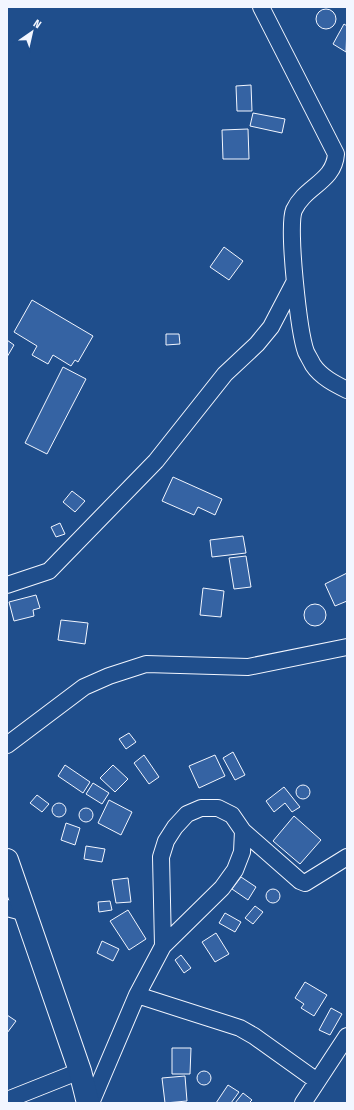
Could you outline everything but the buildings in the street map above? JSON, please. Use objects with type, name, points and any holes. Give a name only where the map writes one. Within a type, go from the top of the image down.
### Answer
[{"type":"street","points":[[261,7],[336,154],[335,165],[326,176],[302,198],[293,211],[294,283],[306,351],[314,367],[328,380],[347,390]]},
{"type":"street","points":[[7,585],[49,571],[156,461],[225,374],[257,344],[271,327],[294,283]]},
{"type":"street","points":[[7,745],[84,687],[109,676],[146,664],[248,667],[347,647]]},
{"type":"street","points":[[163,946],[161,857],[166,841],[175,827],[187,814],[201,808],[218,808],[232,815],[243,832],[300,881],[305,883],[347,857]]},
{"type":"street","points":[[90,1103],[137,995],[163,946],[222,888],[235,870],[242,852],[243,832]]},
{"type":"street","points":[[7,860],[17,911],[80,1071],[90,1103]]},
{"type":"street","points":[[137,995],[240,1028],[254,1036],[318,1081]]},
{"type":"street","points":[[303,1103],[347,1036]]},
{"type":"street","points":[[7,1100],[80,1071]]}]
